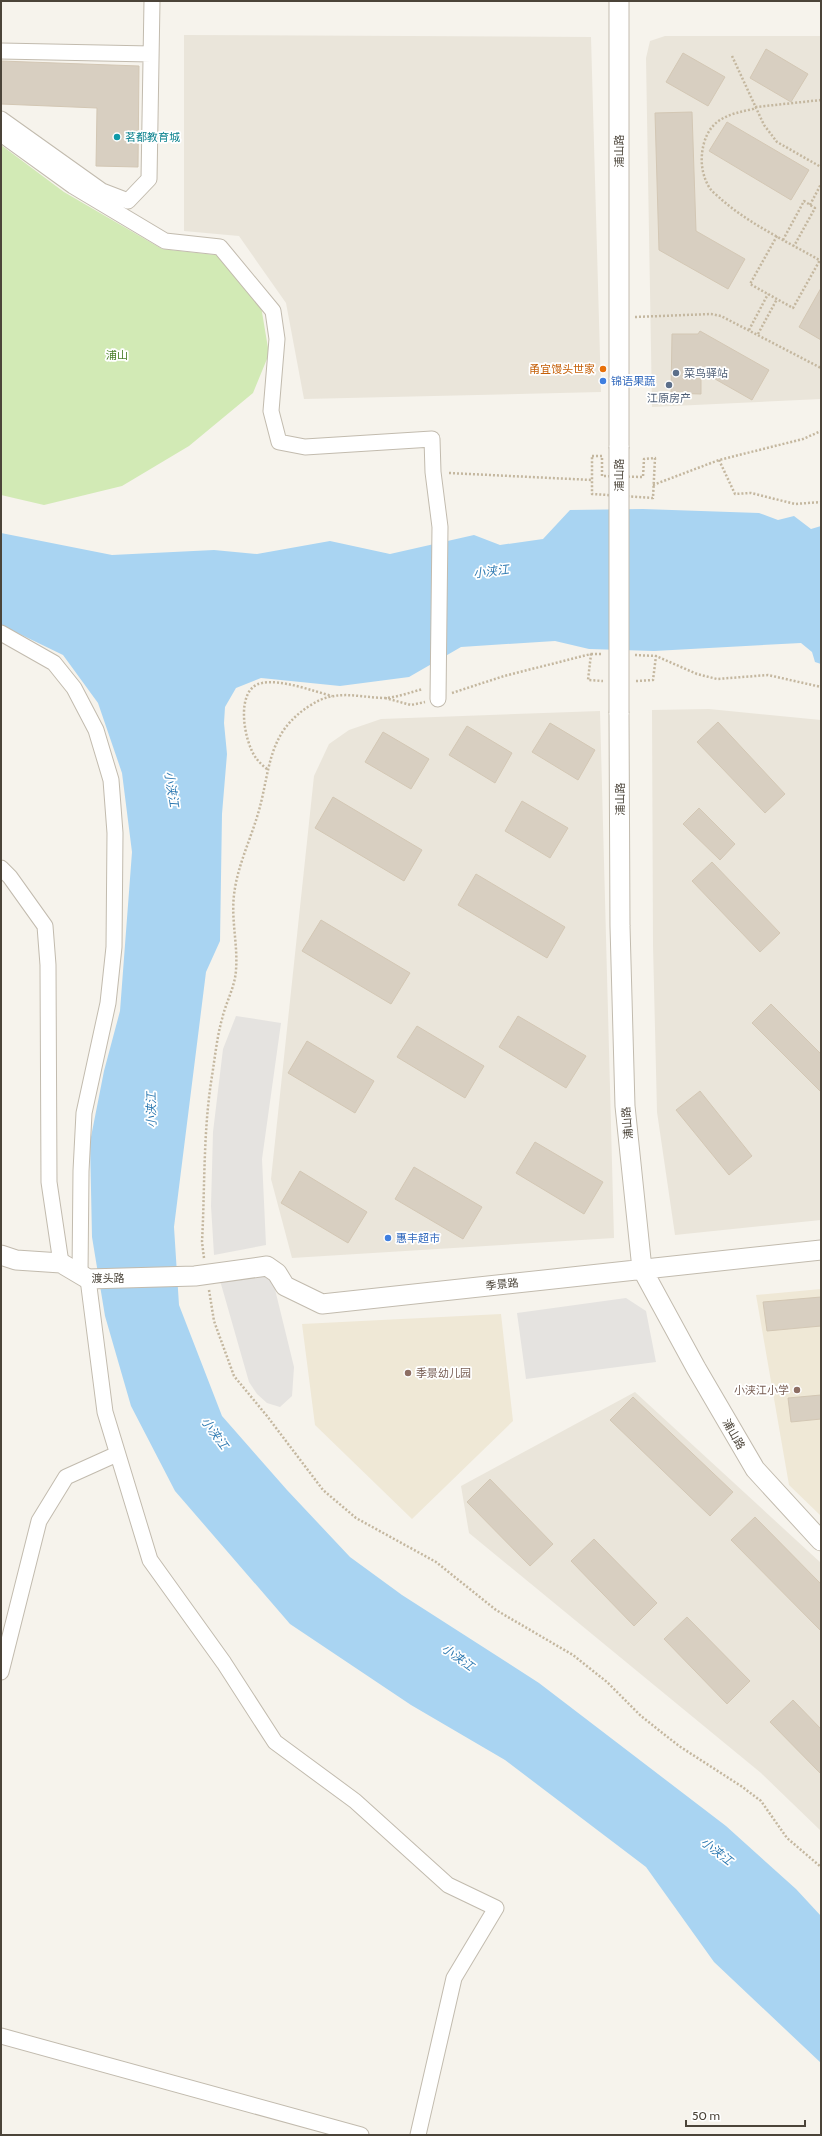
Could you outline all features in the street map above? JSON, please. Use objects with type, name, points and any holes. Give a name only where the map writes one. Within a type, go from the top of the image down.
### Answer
[{"type":"street","points":[[1,119],[102,191],[128,201],[149,179],[152,1]]},
{"type":"street","name":"浦山路","points":[[619,1],[620,926],[625,1106],[642,1269],[696,1368],[755,1469],[821,1541]]},
{"type":"street","points":[[1,51],[151,54]]},
{"type":"street","points":[[1,134],[73,186],[165,241],[220,247],[272,311],[277,339],[272,411],[279,442],[305,447],[432,439],[433,472],[440,527],[440,672],[438,699]]},
{"type":"street","points":[[1,633],[54,663],[74,688],[96,730],[111,780],[115,833],[114,948],[108,1003],[84,1113],[81,1171],[84,1277],[105,1412],[150,1560],[224,1663],[275,1742],[355,1801],[448,1885],[496,1908],[454,1978],[418,2135]]},
{"type":"street","points":[[1,868],[10,877],[45,926],[48,964],[50,1182],[61,1263]]},
{"type":"street","name":"季景路","points":[[195,1276],[267,1266],[277,1273],[285,1286],[322,1304],[821,1250]]},
{"type":"street","name":"渡头路","points":[[1,1255],[16,1260],[61,1263],[84,1277],[195,1276]]},
{"type":"street","points":[[1,1672],[39,1522],[66,1477],[117,1454]]},
{"type":"street","points":[[1,2036],[361,2135]]},
{"type":"path","points":[[732,56],[764,125],[777,142],[821,167]]},
{"type":"path","points":[[777,236],[750,284],[793,308],[820,261],[777,236],[745,218],[710,189],[703,172],[701,154],[705,139],[712,125],[727,114],[753,109],[756,107],[821,100]]},
{"type":"path","points":[[810,205],[821,184]]},
{"type":"path","points":[[783,240],[804,202],[810,205],[815,208],[794,246]]},
{"type":"path","points":[[749,330],[768,294]]},
{"type":"path","points":[[758,334],[777,299]]},
{"type":"path","points":[[619,318],[711,314],[722,316],[821,368]]},
{"type":"path","points":[[653,485],[719,460],[804,439],[821,431]]},
{"type":"path","points":[[592,494],[592,456],[602,456],[602,476],[619,477],[643,476],[644,459],[655,458],[653,498]]},
{"type":"path","points":[[719,460],[735,494],[751,493],[795,504],[821,502]]},
{"type":"path","points":[[433,472],[592,480]]},
{"type":"path","points":[[385,698],[411,705],[438,699],[504,676],[591,654],[588,680],[619,682],[653,680],[656,656],[697,674],[717,679],[768,675],[821,687]]},
{"type":"path","points":[[266,769],[256,758],[246,728],[244,707],[248,692],[262,683],[278,684],[332,696]]},
{"type":"shaded area","points":[[184,35],[591,37],[601,392],[304,399],[286,303],[239,236],[184,231]]},
{"type":"shaded area","points":[[665,36],[821,36],[821,399],[652,407],[646,58],[650,41]]},
{"type":"shaded area","points":[[709,709],[821,720],[821,1220],[675,1235],[657,1112],[653,945],[652,710]]},
{"type":"shaded area","points":[[600,711],[614,1238],[292,1258],[271,1179],[314,776],[329,744],[349,730],[381,719]]},
{"type":"shaded area","points":[[236,1016],[281,1023],[262,1159],[266,1245],[214,1255],[211,1206],[213,1132],[223,1049]]},
{"type":"shaded area","points":[[271,1273],[294,1367],[292,1396],[280,1407],[267,1403],[257,1394],[249,1382],[219,1277]]},
{"type":"shaded area","name":"小浃江小学","points":[[821,1289],[821,1516],[789,1485],[756,1295]]},
{"type":"shaded area","points":[[626,1298],[646,1311],[656,1362],[526,1379],[517,1313]]},
{"type":"shaded area","name":"季景幼儿园","points":[[501,1314],[513,1421],[412,1519],[315,1425],[302,1324]]},
{"type":"shaded area","points":[[635,1392],[821,1563],[821,1831],[761,1773],[469,1533],[461,1486]]},
{"type":"green space","name":"浦山","points":[[1,145],[64,192],[162,249],[225,256],[261,306],[269,354],[253,393],[189,446],[122,486],[44,505],[1,495]]},
{"type":"water","name":"小浃江","points":[[643,509],[759,513],[778,520],[794,516],[811,529],[821,526],[821,664],[815,662],[812,652],[801,643],[654,651],[589,649],[555,641],[461,647],[409,677],[340,686],[261,678],[236,688],[225,707],[224,723],[227,754],[222,814],[220,941],[206,972],[174,1227],[179,1305],[222,1416],[287,1490],[350,1557],[402,1595],[539,1683],[726,1826],[796,1889],[821,1916],[821,2063],[714,1962],[646,1867],[505,1760],[411,1705],[290,1624],[175,1491],[131,1406],[105,1316],[92,1237],[90,1142],[104,1071],[120,1011],[132,852],[122,773],[98,703],[63,655],[1,625],[1,533],[112,555],[214,550],[257,554],[330,541],[390,554],[474,535],[500,545],[543,539],[570,510]]},
{"type":"building","points":[[766,49],[808,74],[791,102],[750,78]]},
{"type":"building","points":[[683,53],[725,77],[708,106],[666,82]]},
{"type":"building","name":"茗都教育城","points":[[1,61],[139,66],[138,167],[96,166],[97,108],[1,104]]},
{"type":"building","points":[[692,112],[696,231],[745,259],[728,289],[659,250],[655,113]]},
{"type":"building","points":[[727,122],[809,170],[791,200],[709,151]]},
{"type":"building","points":[[821,288],[821,340],[799,327]]},
{"type":"building","points":[[700,331],[769,370],[752,400],[701,371],[701,394],[671,393],[672,334],[698,334]]},
{"type":"building","points":[[718,722],[785,794],[765,813],[697,742]]},
{"type":"building","points":[[550,723],[595,750],[578,780],[532,752]]},
{"type":"building","points":[[467,726],[512,753],[495,783],[449,755]]},
{"type":"building","points":[[383,732],[429,759],[411,789],[365,762]]},
{"type":"building","points":[[333,797],[422,850],[404,881],[315,828]]},
{"type":"building","points":[[522,801],[568,828],[550,858],[505,831]]},
{"type":"building","points":[[699,808],[735,844],[720,860],[683,824]]},
{"type":"building","points":[[712,862],[780,933],[760,952],[692,881]]},
{"type":"building","points":[[476,874],[565,927],[547,958],[458,905]]},
{"type":"building","points":[[321,920],[410,973],[391,1004],[302,951]]},
{"type":"building","points":[[771,1004],[821,1054],[821,1092],[752,1023]]},
{"type":"building","points":[[518,1016],[586,1056],[566,1088],[499,1047]]},
{"type":"building","points":[[417,1026],[484,1066],[465,1098],[397,1057]]},
{"type":"building","points":[[307,1041],[374,1081],[355,1113],[288,1073]]},
{"type":"building","points":[[700,1091],[752,1156],[729,1175],[676,1110]]},
{"type":"building","points":[[535,1142],[603,1182],[584,1214],[516,1173]]},
{"type":"building","points":[[414,1167],[482,1207],[463,1239],[395,1199]]},
{"type":"building","points":[[300,1171],[367,1212],[348,1243],[281,1203]]},
{"type":"building","points":[[821,1297],[821,1326],[767,1331],[763,1302]]},
{"type":"building","points":[[821,1395],[821,1419],[791,1422],[788,1398]]},
{"type":"building","points":[[633,1397],[733,1492],[710,1516],[610,1420]]},
{"type":"building","points":[[490,1479],[553,1544],[530,1566],[467,1502]]},
{"type":"building","points":[[755,1517],[821,1584],[821,1631],[731,1540]]},
{"type":"building","points":[[594,1539],[657,1603],[634,1626],[571,1561]]},
{"type":"building","points":[[687,1617],[750,1681],[727,1704],[664,1639]]},
{"type":"building","points":[[793,1700],[821,1729],[821,1774],[770,1722]]},
{"type":"place","name":"茗都教育城","points":[[117,137]]},
{"type":"place","name":"甬宜馒头世家","points":[[603,369]]},
{"type":"place","name":"菜鸟驿站","points":[[676,373]]},
{"type":"place","name":"锦语果蔬","points":[[603,381]]},
{"type":"place","name":"江原房产","points":[[669,385]]},
{"type":"place","name":"惠丰超市","points":[[388,1238]]},
{"type":"place","name":"季景幼儿园","points":[[408,1373]]},
{"type":"place","name":"小浃江小学","points":[[797,1390]]}]
